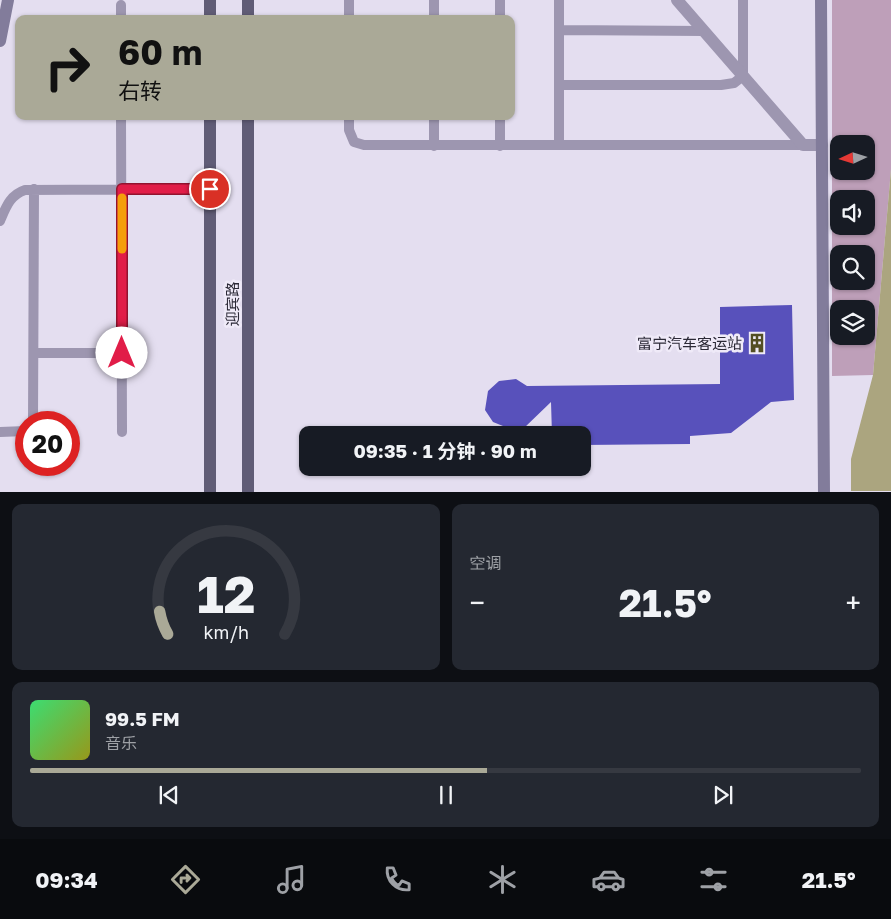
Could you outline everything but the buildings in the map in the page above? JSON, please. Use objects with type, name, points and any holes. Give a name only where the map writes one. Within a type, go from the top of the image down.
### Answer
[{"type":"main road","points":[[210,0],[210,15]]},
{"type":"main road","points":[[248,0],[248,15]]},
{"type":"main road","name":"迎宾路","points":[[210,120],[210,492]]},
{"type":"main road","name":"迎宾路","points":[[248,120],[248,492]]},
{"type":"street","points":[[0,41],[8,0]]},
{"type":"street","points":[[677,0],[686,5],[704,31],[803,145],[822,145]]},
{"type":"street","points":[[822,0],[824,492]]},
{"type":"lane","points":[[349,0],[349,15]]},
{"type":"lane","points":[[434,0],[434,15]]},
{"type":"lane","points":[[500,0],[500,15]]},
{"type":"lane","points":[[559,0],[559,145]]},
{"type":"lane","points":[[560,85],[721,85],[734,83],[743,76],[743,0]]},
{"type":"lane","points":[[122,5],[122,15]]},
{"type":"lane","points":[[559,30],[704,31]]},
{"type":"lane","points":[[122,120],[122,432]]},
{"type":"lane","points":[[349,120],[351,137],[359,145],[803,145]]},
{"type":"lane","points":[[434,120],[434,146]]},
{"type":"lane","points":[[500,120],[500,146]]},
{"type":"lane","points":[[0,221],[12,198],[18,192],[34,189],[210,189]]},
{"type":"lane","points":[[33,411],[34,189]]},
{"type":"lane","points":[[34,353],[122,353]]},
{"type":"lane","points":[[0,432],[15,431]]},
{"type":"shaded area","points":[[832,0],[891,0],[891,169],[873,375],[832,376],[832,345],[875,345],[875,300],[832,300],[832,290],[875,290],[875,245],[832,245],[832,235],[875,235],[875,190],[832,190],[832,180],[875,180],[875,135],[832,135]]},
{"type":"shaded area","points":[[891,169],[891,491],[851,491],[851,459],[873,375]]},
{"type":"slow traffic","points":[[122,198],[122,249]]},
{"type":"place","name":"富宁汽车客运站","points":[[757,343]]},
{"type":"route","points":[[122,353],[122,189],[210,189]]}]
